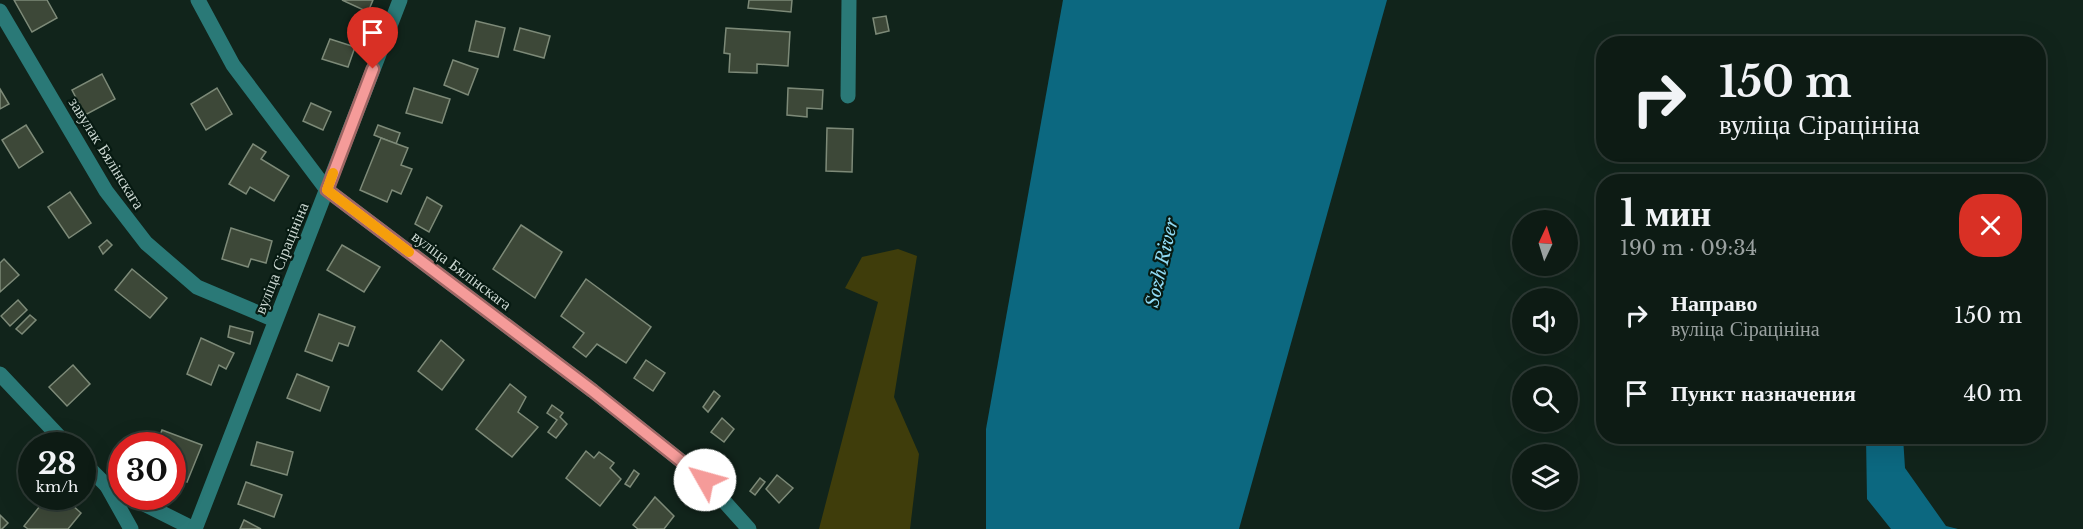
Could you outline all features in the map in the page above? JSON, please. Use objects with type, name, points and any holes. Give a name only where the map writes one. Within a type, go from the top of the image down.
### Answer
[{"type":"street","name":"вуліца Бялінскага","points":[[198,0],[233,65],[327,190],[593,391],[705,480],[749,529]]},
{"type":"street","name":"вуліца Сірацініна","points":[[195,529],[400,0]]},
{"type":"street","points":[[848,96],[849,0]]},
{"type":"street","name":"завулак Бялінскага","points":[[0,11],[106,191],[146,243],[197,287],[275,320]]},
{"type":"street","points":[[0,374],[55,432]]},
{"type":"street","points":[[96,475],[107,486],[131,529]]},
{"type":"street","points":[[156,510],[195,529]]},
{"type":"shaded area","points":[[898,249],[917,256],[894,397],[919,454],[910,529],[819,529],[878,302],[845,288],[862,257]]},
{"type":"water","name":"Sozh River","points":[[1063,0],[1387,0],[1239,529],[986,529],[986,429]]},
{"type":"water","points":[[1866,444],[1903,444],[1905,468],[1946,526],[1958,529],[1891,529],[1867,499]]},
{"type":"building","points":[[14,0],[47,0],[57,18],[32,32]]},
{"type":"building","points":[[342,0],[373,0],[368,12]]},
{"type":"building","points":[[749,0],[792,0],[791,12],[748,8]]},
{"type":"building","points":[[886,16],[889,31],[876,34],[873,18]]},
{"type":"building","points":[[476,21],[505,28],[498,57],[469,51]]},
{"type":"building","points":[[520,28],[550,36],[544,58],[514,50]]},
{"type":"building","points":[[726,28],[790,32],[788,66],[757,64],[757,73],[729,72],[730,54],[724,53]]},
{"type":"building","points":[[330,39],[355,47],[348,67],[322,59]]},
{"type":"building","points":[[453,60],[478,69],[468,95],[444,85]]},
{"type":"building","points":[[102,74],[115,99],[85,115],[72,90]]},
{"type":"building","points":[[217,88],[232,114],[206,130],[191,104]]},
{"type":"building","points":[[414,88],[450,99],[442,123],[406,113]]},
{"type":"building","points":[[788,88],[823,90],[822,109],[807,108],[807,117],[787,115]]},
{"type":"building","points":[[0,89],[9,104],[0,109]]},
{"type":"building","points":[[311,103],[331,112],[323,130],[303,121]]},
{"type":"building","points":[[26,125],[43,152],[19,168],[2,140]]},
{"type":"building","points":[[378,125],[400,133],[396,144],[374,135]]},
{"type":"building","points":[[827,128],[853,129],[852,172],[826,171]]},
{"type":"building","points":[[381,138],[408,148],[401,165],[412,169],[401,194],[392,190],[387,202],[360,190]]},
{"type":"building","points":[[253,144],[266,152],[261,159],[289,176],[274,201],[250,187],[246,194],[229,184]]},
{"type":"building","points":[[70,192],[91,223],[69,238],[48,207]]},
{"type":"building","points":[[427,197],[442,206],[429,232],[415,224]]},
{"type":"building","points":[[521,225],[562,252],[535,298],[493,269]]},
{"type":"building","points":[[231,228],[272,241],[266,263],[251,259],[248,267],[222,259]]},
{"type":"building","points":[[107,240],[112,245],[103,254],[99,247]]},
{"type":"building","points":[[342,245],[380,267],[364,292],[327,270]]},
{"type":"building","points":[[4,259],[19,275],[0,292],[0,263]]},
{"type":"building","points":[[132,269],[167,298],[150,318],[115,290]]},
{"type":"building","points":[[586,279],[651,327],[626,363],[597,344],[586,357],[573,347],[584,333],[561,316]]},
{"type":"building","points":[[18,300],[27,310],[10,326],[1,316]]},
{"type":"building","points":[[319,314],[355,327],[348,346],[339,343],[332,361],[305,351]]},
{"type":"building","points":[[30,315],[36,320],[22,334],[16,329]]},
{"type":"building","points":[[230,326],[253,332],[250,344],[228,337]]},
{"type":"building","points":[[201,338],[234,353],[226,369],[219,365],[211,385],[187,374]]},
{"type":"building","points":[[441,340],[464,360],[442,390],[418,371]]},
{"type":"building","points":[[646,360],[665,373],[653,391],[634,378]]},
{"type":"building","points":[[73,365],[90,384],[67,406],[49,387]]},
{"type":"building","points":[[297,374],[329,387],[320,411],[287,398]]},
{"type":"building","points":[[510,384],[526,397],[518,412],[538,427],[512,457],[476,429]]},
{"type":"building","points":[[714,391],[720,396],[708,412],[703,407]]},
{"type":"building","points":[[552,405],[563,413],[560,417],[567,424],[556,438],[548,432],[557,420],[547,413]]},
{"type":"building","points":[[722,418],[734,429],[724,442],[711,432]]},
{"type":"building","points":[[186,439],[202,445],[186,482]]},
{"type":"building","points":[[257,442],[293,452],[287,475],[251,465]]},
{"type":"building","points":[[586,451],[594,458],[599,452],[614,463],[610,468],[621,479],[600,506],[566,478]]},
{"type":"building","points":[[634,470],[639,474],[630,487],[625,484]]},
{"type":"building","points":[[777,475],[793,488],[779,503],[766,489]]},
{"type":"building","points":[[760,478],[765,482],[755,495],[750,491]]},
{"type":"building","points":[[246,482],[282,495],[274,517],[238,504]]},
{"type":"building","points":[[655,497],[674,516],[664,529],[638,529],[633,525]]},
{"type":"building","points":[[37,510],[78,510],[81,513],[68,529],[28,529],[24,526]]},
{"type":"building","points":[[0,515],[8,523],[2,529],[0,529]]},
{"type":"building","points":[[244,520],[261,529],[240,529]]},
{"type":"slow traffic","points":[[333,173],[327,190],[409,252]]},
{"type":"route","points":[[373,69],[327,190],[593,391],[705,480]]}]
